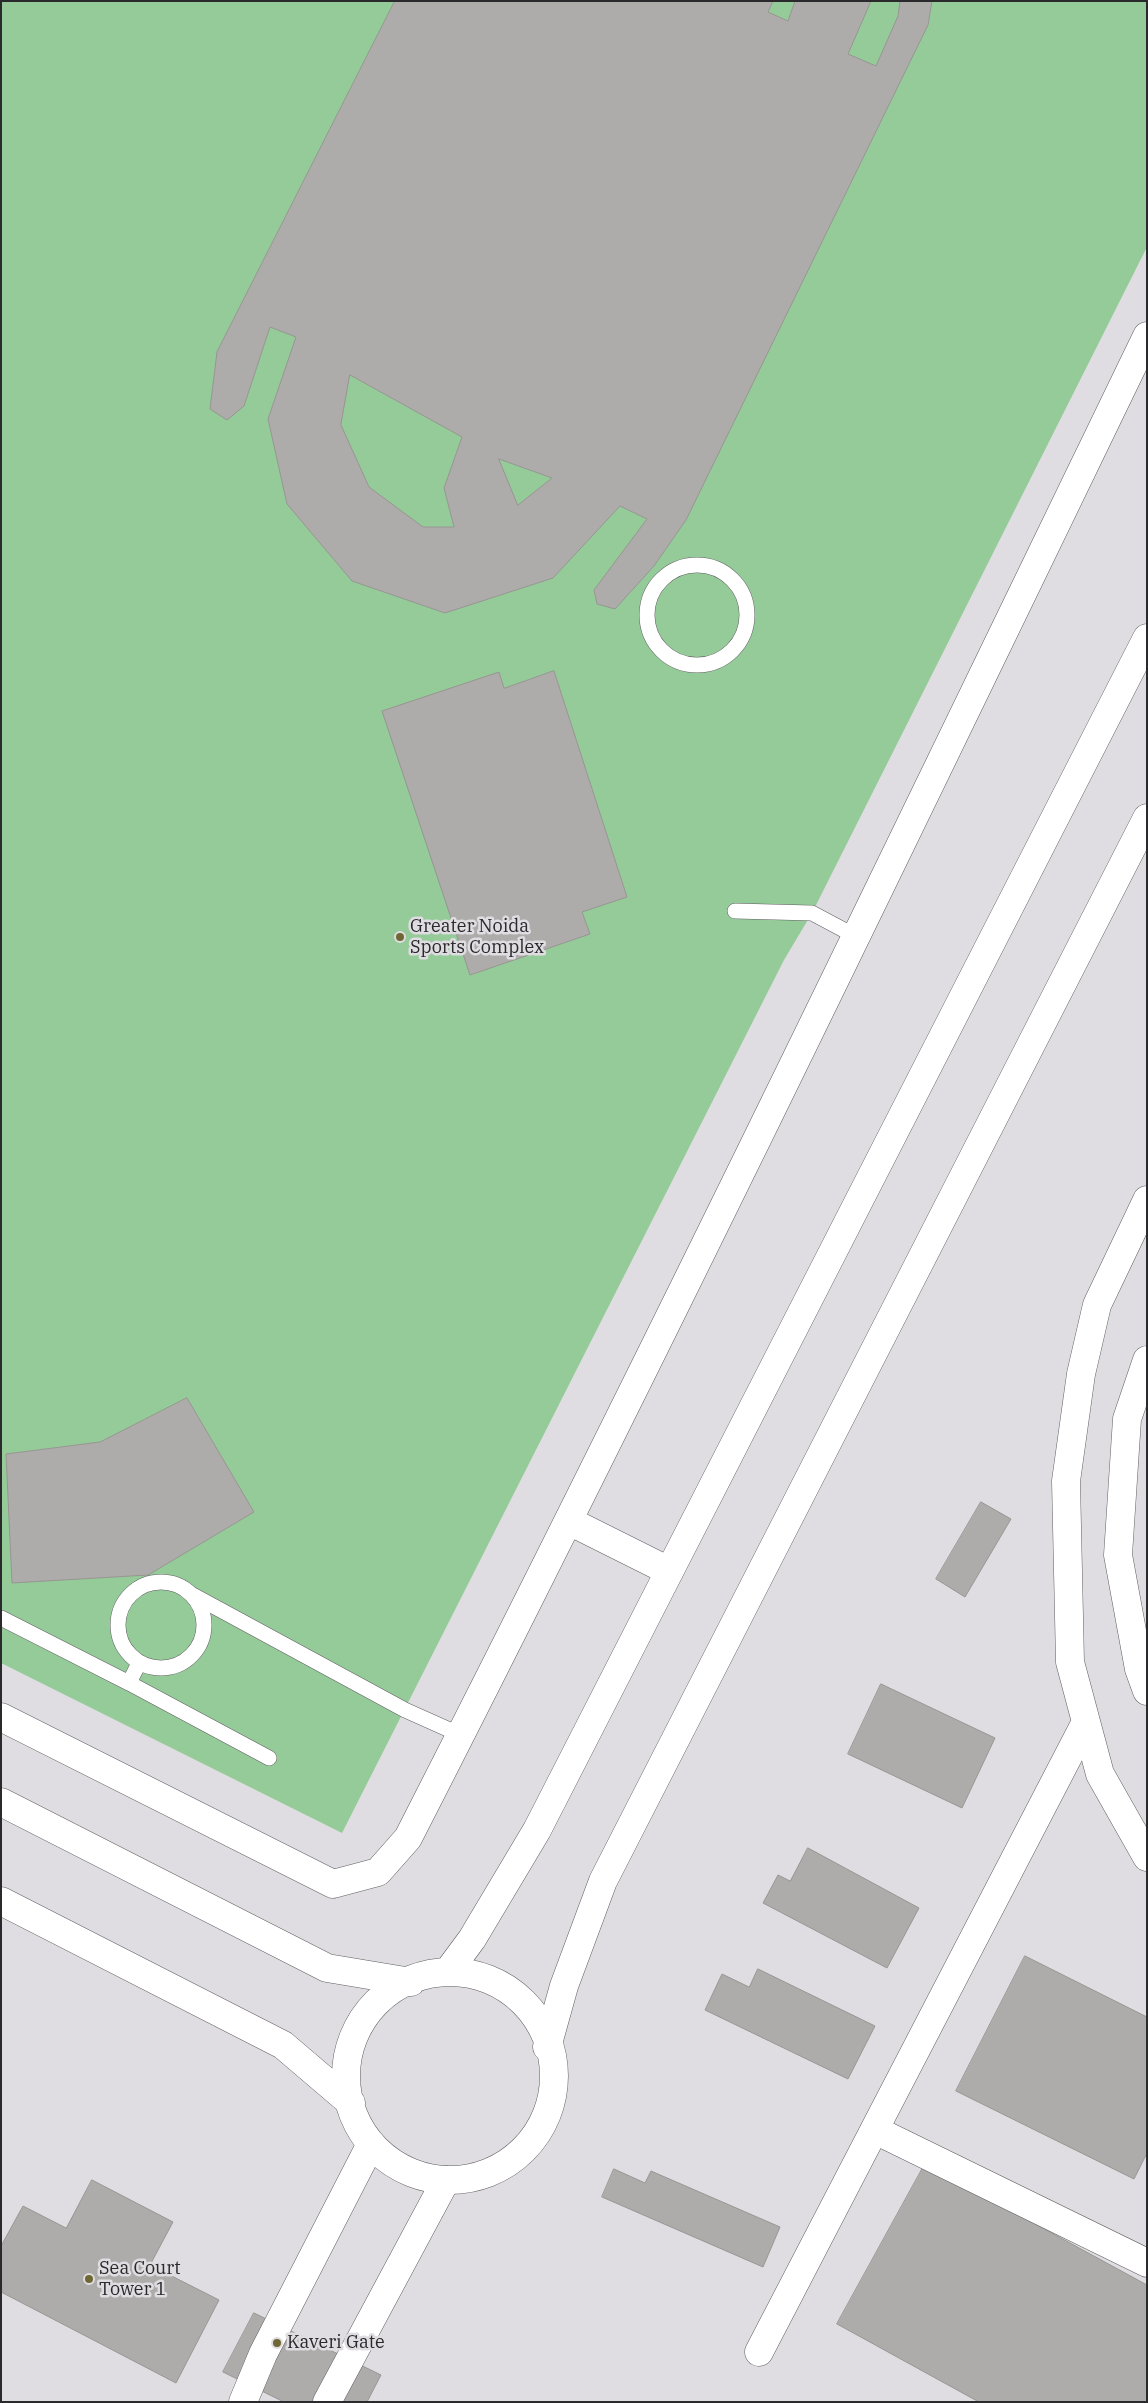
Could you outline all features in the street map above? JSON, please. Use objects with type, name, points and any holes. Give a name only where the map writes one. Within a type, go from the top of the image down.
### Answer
[{"type":"street","points":[[1,1717],[333,1884],[378,1872],[408,1838],[569,1521],[857,937],[1147,336]]},
{"type":"street","points":[[449,1970],[472,1939],[537,1830],[1147,638]]},
{"type":"street","points":[[547,2047],[564,1986],[603,1881],[1147,818]]},
{"type":"street","points":[[1147,1200],[1097,1305],[1081,1374],[1066,1481],[1070,1662],[1100,1774],[1147,1857]]},
{"type":"street","points":[[1144,1378],[1127,1418],[1118,1555],[1139,1669],[1147,1691]]},
{"type":"street","points":[[569,1521],[669,1571]]},
{"type":"street","points":[[759,2352],[1086,1722]]},
{"type":"street","points":[[1,1802],[327,1968],[412,1982]]},
{"type":"street","points":[[1,1901],[283,2045],[351,2103]]},
{"type":"street","points":[[449,1970],[504,1985],[535,2013],[556,2070],[552,2101],[542,2126],[508,2163],[464,2180],[431,2180],[382,2157],[356,2126],[344,2071],[354,2030],[387,1990],[449,1970]]},
{"type":"street","points":[[875,2130],[1147,2263]]},
{"type":"street","points":[[242,2402],[263,2354],[371,2144]]},
{"type":"street","points":[[326,2402],[446,2180]]},
{"type":"lane","points":[[691,565],[707,566],[722,571],[735,581],[743,594],[747,609],[746,625],[740,641],[729,654],[714,662],[696,665],[680,662],[665,653],[653,640],[648,624],[648,606],[653,591],[663,578],[676,570],[691,565]]},
{"type":"lane","points":[[734,910],[812,913],[857,937]]},
{"type":"lane","points":[[191,1594],[200,1608],[203,1618],[204,1629],[197,1649],[184,1662],[170,1668],[149,1667],[139,1663],[124,1648],[118,1633],[118,1617],[128,1597],[136,1590],[156,1582],[178,1585],[191,1594],[405,1710],[461,1735]]},
{"type":"lane","points":[[1,1618],[129,1683],[269,1758]]},
{"type":"lane","points":[[129,1683],[139,1663]]},
{"type":"green space","name":"Greater Noida Sports Complex","points":[[1,1],[1147,1],[1147,247],[812,913],[784,960],[342,1833],[1,1663]]},
{"type":"building","points":[[395,1],[773,1],[768,12],[788,21],[795,1],[871,1],[848,54],[876,66],[898,16],[900,1],[932,1],[928,25],[686,520],[654,566],[615,609],[597,604],[594,590],[647,519],[620,506],[553,578],[445,613],[352,581],[287,504],[268,419],[296,337],[270,327],[244,406],[227,420],[210,409],[217,352]],"holes":[[[350,375],[462,437],[444,488],[454,527],[423,527],[369,487],[341,425]],[[499,459],[552,478],[518,505]]]},
{"type":"building","points":[[554,671],[627,897],[582,912],[590,934],[470,975],[382,711],[499,672],[504,688]]},
{"type":"building","points":[[187,1398],[254,1512],[148,1575],[12,1583],[6,1454],[100,1442]]},
{"type":"building","points":[[981,1502],[1011,1519],[965,1597],[936,1579]]},
{"type":"building","points":[[881,1684],[995,1738],[962,1808],[848,1754]]},
{"type":"building","points":[[808,1848],[919,1908],[887,1968],[763,1903],[778,1875],[790,1881]]},
{"type":"building","points":[[1025,1956],[1147,2017],[1147,2153],[1134,2179],[956,2091]]},
{"type":"building","points":[[758,1969],[875,2026],[848,2079],[705,2010],[722,1974],[749,1987]]},
{"type":"building","points":[[925,2164],[1147,2285],[1147,2402],[979,2402],[837,2324]]},
{"type":"building","points":[[614,2169],[645,2183],[651,2171],[780,2227],[763,2267],[602,2197]]},
{"type":"building","name":"Sea Court Tower 1","points":[[92,2180],[173,2222],[150,2265],[219,2300],[176,2383],[1,2292],[1,2246],[23,2206],[66,2228]]},
{"type":"building","name":"Kaveri Gate","points":[[254,2313],[381,2375],[367,2402],[284,2402],[223,2372]]},
{"type":"place","name":"Greater Noida Sports Complex","points":[[400,937]]},
{"type":"place","name":"Sea Court Tower 1","points":[[89,2279]]},
{"type":"place","name":"Kaveri Gate","points":[[277,2343]]}]
